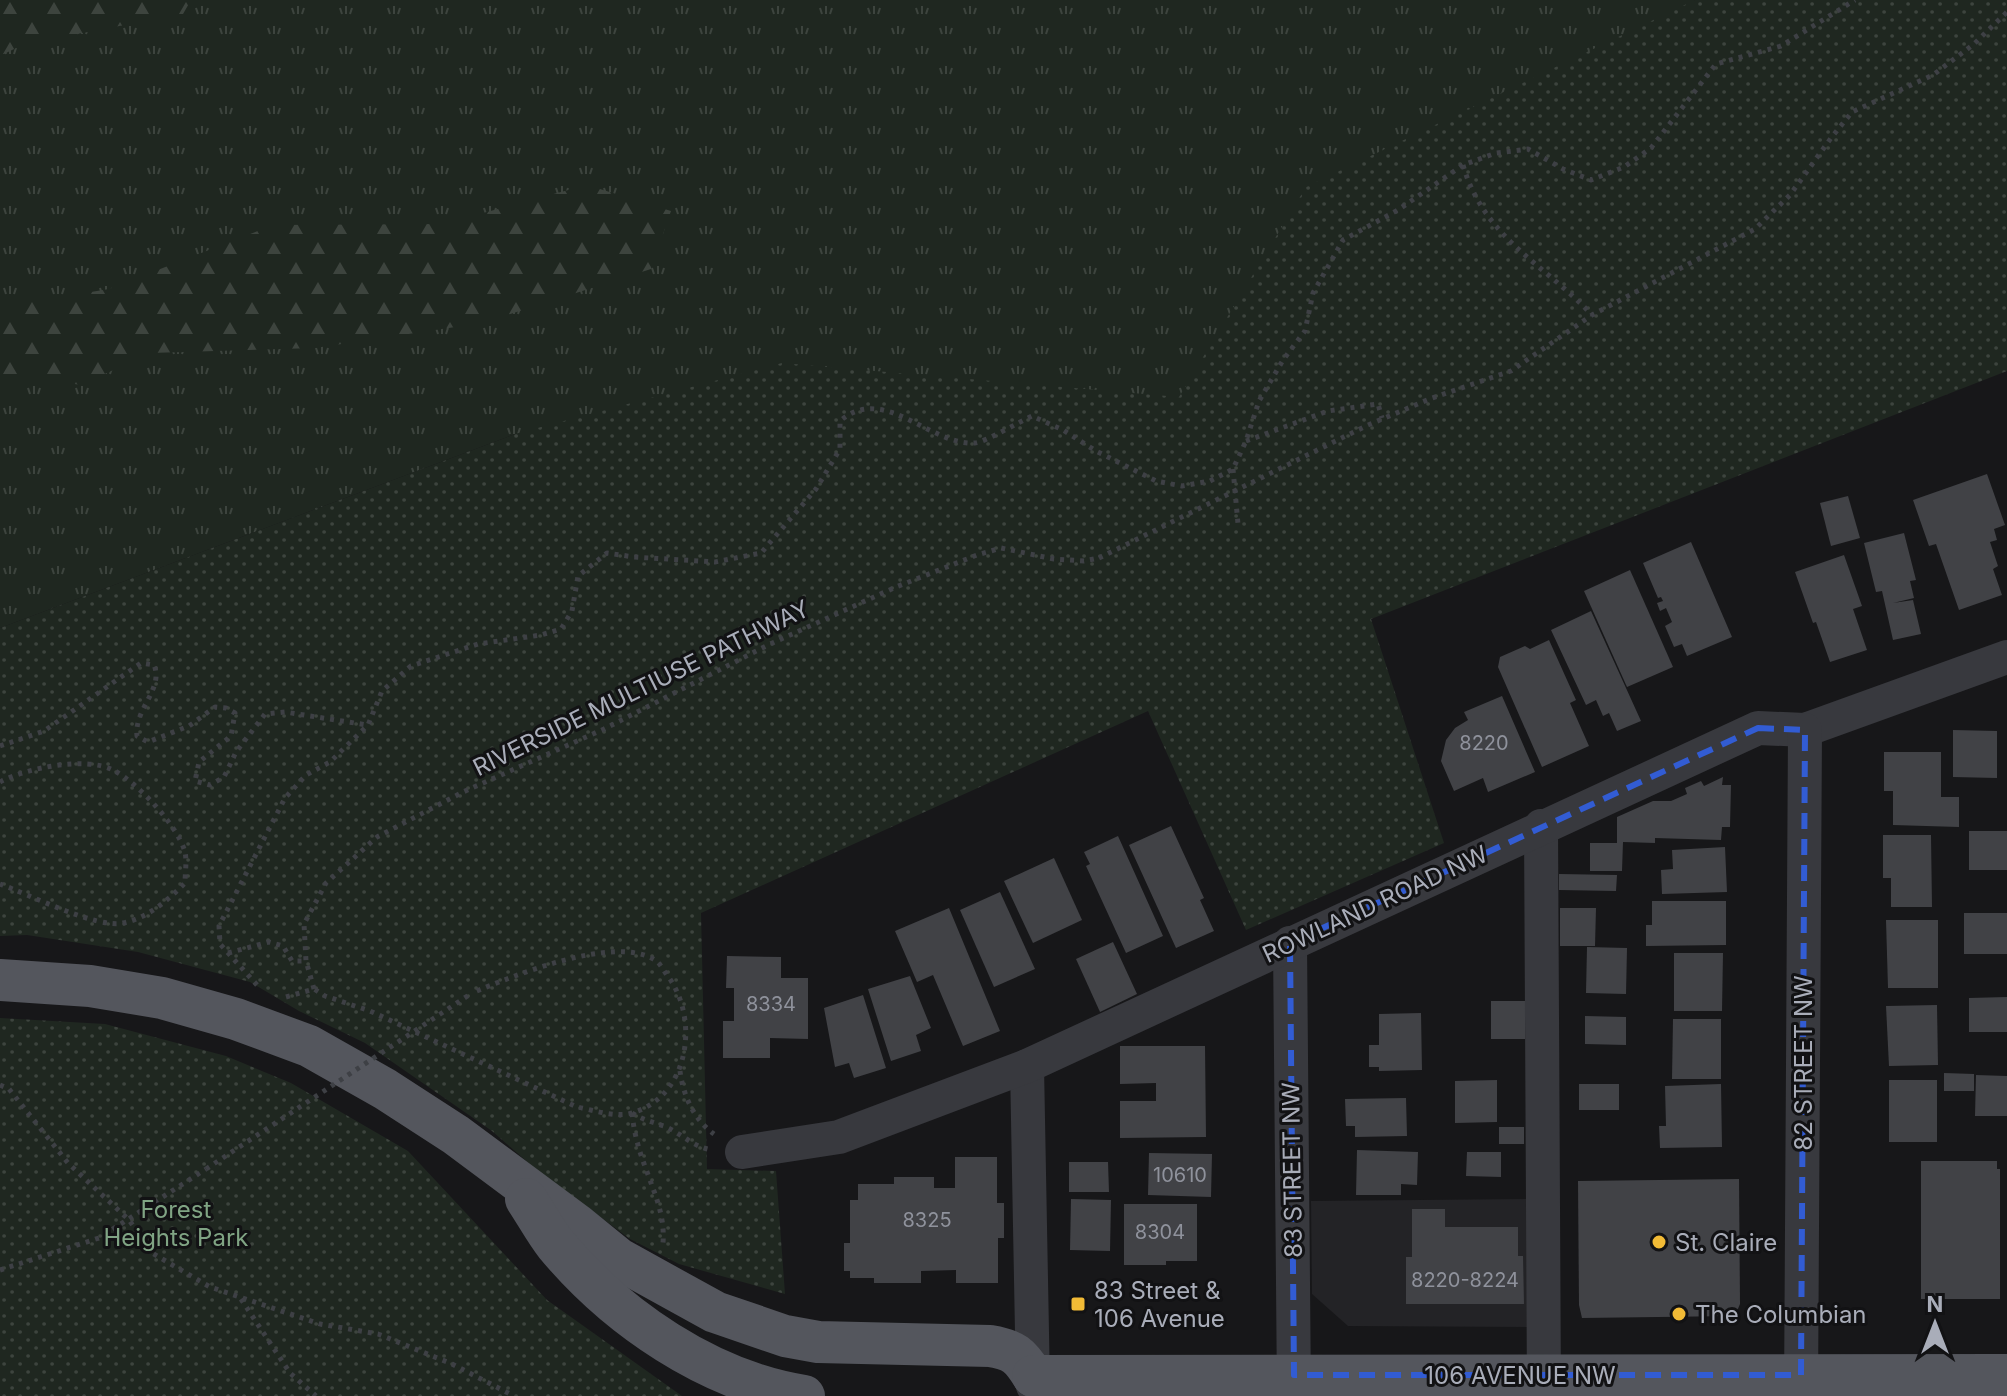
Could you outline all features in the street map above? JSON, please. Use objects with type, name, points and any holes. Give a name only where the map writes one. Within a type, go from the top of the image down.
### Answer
[{"type":"main road","points":[[0,980],[90,986],[162,998],[236,1019],[309,1046],[445,1127],[619,1259],[715,1312],[785,1336],[818,1342],[1007,1349],[1022,1358],[1029,1389]]},
{"type":"main road","points":[[515,1181],[555,1244],[615,1303],[687,1353],[728,1374],[783,1394],[785,1336]]},
{"type":"main road","name":"106 AVENUE NW","points":[[1029,1389],[1294,1385],[1801,1385],[2007,1375]]},
{"type":"street","name":"ROWLAND ROAD NW","points":[[742,1152],[839,1137],[1027,1066],[1758,728],[1805,730],[2007,657]]},
{"type":"street","name":"82 STREET NW","points":[[1801,1385],[1805,730]]},
{"type":"street","points":[[1541,826],[1544,1385]]},
{"type":"street","name":"83 STREET NW","points":[[1290,943],[1294,1385]]},
{"type":"street","points":[[1027,1066],[1029,1389]]},
{"type":"path","points":[[1238,524],[1233,469],[1259,401],[1283,360],[1305,331],[1313,293],[1343,240],[1398,210],[1463,165],[1496,153],[1528,149],[1563,169],[1591,180],[1624,167],[1651,148],[1716,64],[1781,46],[1855,0]]},
{"type":"path","points":[[1246,441],[1328,411],[1378,404],[1382,418],[1511,371],[1592,315],[1755,229],[1790,195],[1852,112],[1933,75],[1974,44],[2007,12]]},
{"type":"path","points":[[1463,165],[1470,190],[1485,215],[1507,239],[1592,315]]},
{"type":"path","points":[[267,994],[220,944],[219,926],[285,798],[306,775],[330,762],[368,725],[382,691],[411,666],[478,644],[561,629],[572,611],[578,576],[607,553],[715,562],[761,553],[816,489],[840,449],[840,421],[853,410],[871,408],[887,411],[959,441],[977,444],[1032,416],[1156,481],[1182,486],[1210,481],[1233,469]]},
{"type":"path","name":"RIVERSIDE MULTIUSE PATHWAY","points":[[632,1113],[577,1107],[370,1011],[325,996],[314,989],[306,961],[304,924],[326,883],[377,837],[463,792],[604,729],[768,645],[896,587],[1001,548],[1054,559],[1084,561],[1099,558],[1382,418]]},
{"type":"path","points":[[0,746],[44,731],[141,663],[154,665],[158,672],[136,723],[137,736],[148,742],[189,726],[215,707],[235,713],[231,736],[199,762],[195,781],[210,785],[224,777],[236,752],[265,714],[285,712],[368,725]]},
{"type":"path","points":[[0,782],[10,776],[65,765],[90,764],[113,770],[161,810],[185,852],[185,883],[162,906],[122,924],[80,918],[44,900],[0,884]]},
{"type":"path","points":[[228,953],[269,942],[283,946],[292,961],[306,961]]},
{"type":"path","points":[[0,1270],[99,1238],[472,993],[564,959],[605,953],[633,954],[656,961],[675,986],[685,1024],[685,1049],[680,1069],[671,1087],[654,1102],[632,1113]]},
{"type":"path","points":[[680,1069],[682,1090],[695,1114],[709,1131],[742,1152]]},
{"type":"path","points":[[0,1085],[9,1089],[68,1163],[129,1220],[152,1253],[210,1287],[320,1324],[378,1334],[452,1364],[514,1396]]},
{"type":"path","points":[[632,1113],[702,1149],[742,1152]]},
{"type":"path","points":[[632,1113],[646,1172],[660,1203],[664,1232],[662,1250]]},
{"type":"path","points":[[240,1298],[290,1373],[316,1396]]},
{"type":"highlighted area","points":[[1758,728],[1805,730],[1801,1375],[1294,1375],[1290,943]]},
{"type":"shaded area","points":[[1528,1199],[1527,1327],[1348,1326],[1312,1294],[1311,1201]]},
{"type":"green space","points":[[0,0],[1695,0],[1179,397],[515,434],[0,628]]},
{"type":"green space","points":[[0,0],[191,0],[183,14],[24,44],[0,56]]},
{"type":"green space","points":[[1695,0],[2007,0],[2007,371],[1371,619],[1444,843],[1246,930],[1148,711],[701,913],[707,1169],[776,1171],[785,1294],[679,1264],[630,1239],[532,1166],[492,1131],[365,1043],[299,1011],[250,982],[138,952],[27,935],[0,936],[0,628],[515,434],[782,363],[1179,397],[1306,187]]},
{"type":"green space","points":[[587,185],[671,211],[651,269],[482,323],[315,348],[150,353],[81,385],[23,376],[0,386],[0,307],[109,289],[273,225],[442,224]]},
{"type":"green space","name":"Forest Heights Park","points":[[0,1018],[105,1024],[226,1056],[291,1083],[408,1151],[547,1300],[682,1396],[0,1396]]},
{"type":"building","points":[[1987,474],[2005,525],[1994,529],[1997,540],[1990,542],[1998,566],[1993,569],[2002,595],[1959,610],[1936,544],[1929,546],[1913,500]]},
{"type":"building","points":[[1848,496],[1860,538],[1831,546],[1820,503]]},
{"type":"building","points":[[1904,533],[1916,580],[1910,581],[1914,598],[1893,603],[1913,600],[1921,634],[1893,640],[1882,591],[1876,592],[1864,543]]},
{"type":"building","points":[[1691,542],[1732,637],[1687,656],[1682,644],[1674,647],[1665,626],[1672,622],[1666,608],[1660,611],[1657,603],[1663,601],[1661,597],[1658,598],[1643,563]]},
{"type":"building","points":[[1844,555],[1862,606],[1853,609],[1867,650],[1830,662],[1795,572]]},
{"type":"building","points":[[1630,570],[1673,667],[1627,687],[1584,591]]},
{"type":"building","points":[[1591,611],[1641,721],[1617,731],[1609,713],[1603,716],[1596,700],[1586,705],[1551,630]]},
{"type":"building","points":[[1549,640],[1576,700],[1570,703],[1589,746],[1542,767],[1498,667],[1500,657]]},
{"type":"building","points":[[1502,696],[1535,772],[1488,792],[1483,778],[1454,791],[1441,761],[1446,740],[1455,728],[1468,720],[1464,712]]},
{"type":"building","points":[[1953,730],[1997,731],[1997,778],[1953,777]]},
{"type":"building","points":[[1884,752],[1941,752],[1941,797],[1959,797],[1959,827],[1893,825],[1893,791],[1884,791]]},
{"type":"building","points":[[1723,777],[1722,785],[1731,785],[1730,827],[1722,827],[1721,840],[1655,838],[1655,843],[1623,842],[1622,871],[1590,871],[1590,843],[1617,843],[1617,817],[1653,801],[1671,801],[1687,794],[1685,788],[1701,781],[1704,786]]},
{"type":"building","points":[[1171,826],[1204,898],[1200,900],[1214,931],[1176,948],[1129,845]]},
{"type":"building","points":[[1969,831],[2007,831],[2007,870],[1969,870]]},
{"type":"building","points":[[1883,835],[1931,835],[1932,907],[1891,907],[1891,878],[1883,878]]},
{"type":"building","points":[[1118,836],[1163,936],[1126,953],[1086,866],[1090,864],[1084,852]]},
{"type":"building","points":[[1725,847],[1727,892],[1662,894],[1661,870],[1673,869],[1672,850]]},
{"type":"building","points":[[1054,858],[1082,920],[1033,943],[1004,881]]},
{"type":"building","points":[[1559,874],[1617,875],[1616,891],[1559,890]]},
{"type":"building","points":[[1000,892],[1035,969],[994,987],[960,910]]},
{"type":"building","points":[[1652,901],[1726,901],[1726,945],[1646,946],[1646,925],[1652,925]]},
{"type":"building","points":[[949,908],[1000,1031],[963,1046],[933,975],[917,982],[895,931]]},
{"type":"building","points":[[1560,908],[1596,908],[1595,946],[1560,946]]},
{"type":"building","points":[[1964,913],[2007,913],[2007,954],[1964,954]]},
{"type":"building","points":[[1886,920],[1938,920],[1938,988],[1888,988]]},
{"type":"building","points":[[1113,942],[1137,994],[1100,1012],[1076,959]]},
{"type":"building","points":[[1587,947],[1627,948],[1626,994],[1586,993]]},
{"type":"building","points":[[1674,953],[1723,953],[1722,1011],[1674,1011]]},
{"type":"building","points":[[727,956],[781,957],[781,978],[808,978],[808,1039],[770,1038],[770,1058],[723,1058],[723,1021],[734,1021],[734,988],[726,988]]},
{"type":"building","points":[[910,976],[931,1028],[916,1035],[921,1051],[891,1061],[868,989]]},
{"type":"building","points":[[863,995],[886,1068],[854,1078],[849,1063],[835,1067],[824,1008]]},
{"type":"building","points":[[2007,997],[2007,1032],[1969,1032],[1969,998]]},
{"type":"building","points":[[1491,1001],[1525,1001],[1525,1039],[1491,1039]]},
{"type":"building","points":[[1937,1005],[1938,1065],[1889,1066],[1886,1006]]},
{"type":"building","points":[[1421,1013],[1422,1070],[1379,1071],[1379,1067],[1369,1067],[1369,1045],[1379,1045],[1379,1014]]},
{"type":"building","points":[[1585,1016],[1626,1017],[1626,1045],[1585,1044]]},
{"type":"building","points":[[1673,1019],[1721,1019],[1721,1079],[1672,1079]]},
{"type":"building","points":[[1120,1046],[1205,1046],[1206,1137],[1120,1138],[1120,1101],[1156,1101],[1156,1083],[1120,1084]]},
{"type":"building","points":[[1944,1073],[1974,1074],[1974,1091],[1944,1091]]},
{"type":"building","points":[[1976,1075],[2007,1076],[2007,1116],[1975,1116]]},
{"type":"building","points":[[1497,1080],[1497,1122],[1455,1123],[1455,1081]]},
{"type":"building","points":[[1889,1080],[1937,1080],[1937,1142],[1889,1142]]},
{"type":"building","points":[[1579,1084],[1619,1084],[1619,1110],[1579,1110]]},
{"type":"building","points":[[1721,1084],[1722,1147],[1660,1148],[1659,1126],[1666,1126],[1665,1086]]},
{"type":"building","points":[[1406,1098],[1407,1136],[1355,1137],[1355,1126],[1346,1126],[1345,1099]]},
{"type":"building","points":[[1499,1127],[1524,1127],[1524,1144],[1499,1144]]},
{"type":"building","points":[[1357,1150],[1418,1152],[1417,1185],[1401,1184],[1401,1195],[1356,1195]]},
{"type":"building","points":[[1467,1152],[1501,1152],[1501,1177],[1466,1176]]},
{"type":"building","points":[[1149,1153],[1212,1154],[1211,1197],[1148,1195]]},
{"type":"building","points":[[955,1157],[997,1157],[997,1203],[1004,1203],[1004,1238],[998,1238],[998,1283],[956,1283],[956,1270],[921,1271],[921,1283],[874,1283],[874,1278],[850,1278],[850,1271],[844,1271],[844,1243],[850,1243],[850,1200],[858,1200],[858,1184],[894,1184],[894,1177],[934,1177],[934,1188],[955,1188]]},
{"type":"building","points":[[1921,1161],[1997,1161],[1997,1169],[2000,1169],[2000,1299],[1921,1299]]},
{"type":"building","points":[[1069,1162],[1108,1162],[1109,1192],[1069,1192]]},
{"type":"building","name":"St. Claire","points":[[1739,1179],[1740,1304],[1735,1316],[1582,1318],[1579,1305],[1578,1181]]},
{"type":"building","points":[[1071,1199],[1111,1200],[1110,1251],[1070,1250]]},
{"type":"building","points":[[1124,1204],[1197,1204],[1197,1261],[1124,1265]]},
{"type":"building","points":[[1412,1209],[1445,1209],[1445,1227],[1518,1227],[1518,1256],[1523,1256],[1524,1304],[1406,1304],[1406,1257],[1412,1257]]},
{"type":"place","name":"St. Claire","points":[[1659,1242]]},
{"type":"place","name":"83 Street & 106 Avenue","points":[[1078,1304]]},
{"type":"place","name":"The Columbian","points":[[1679,1314]]}]
